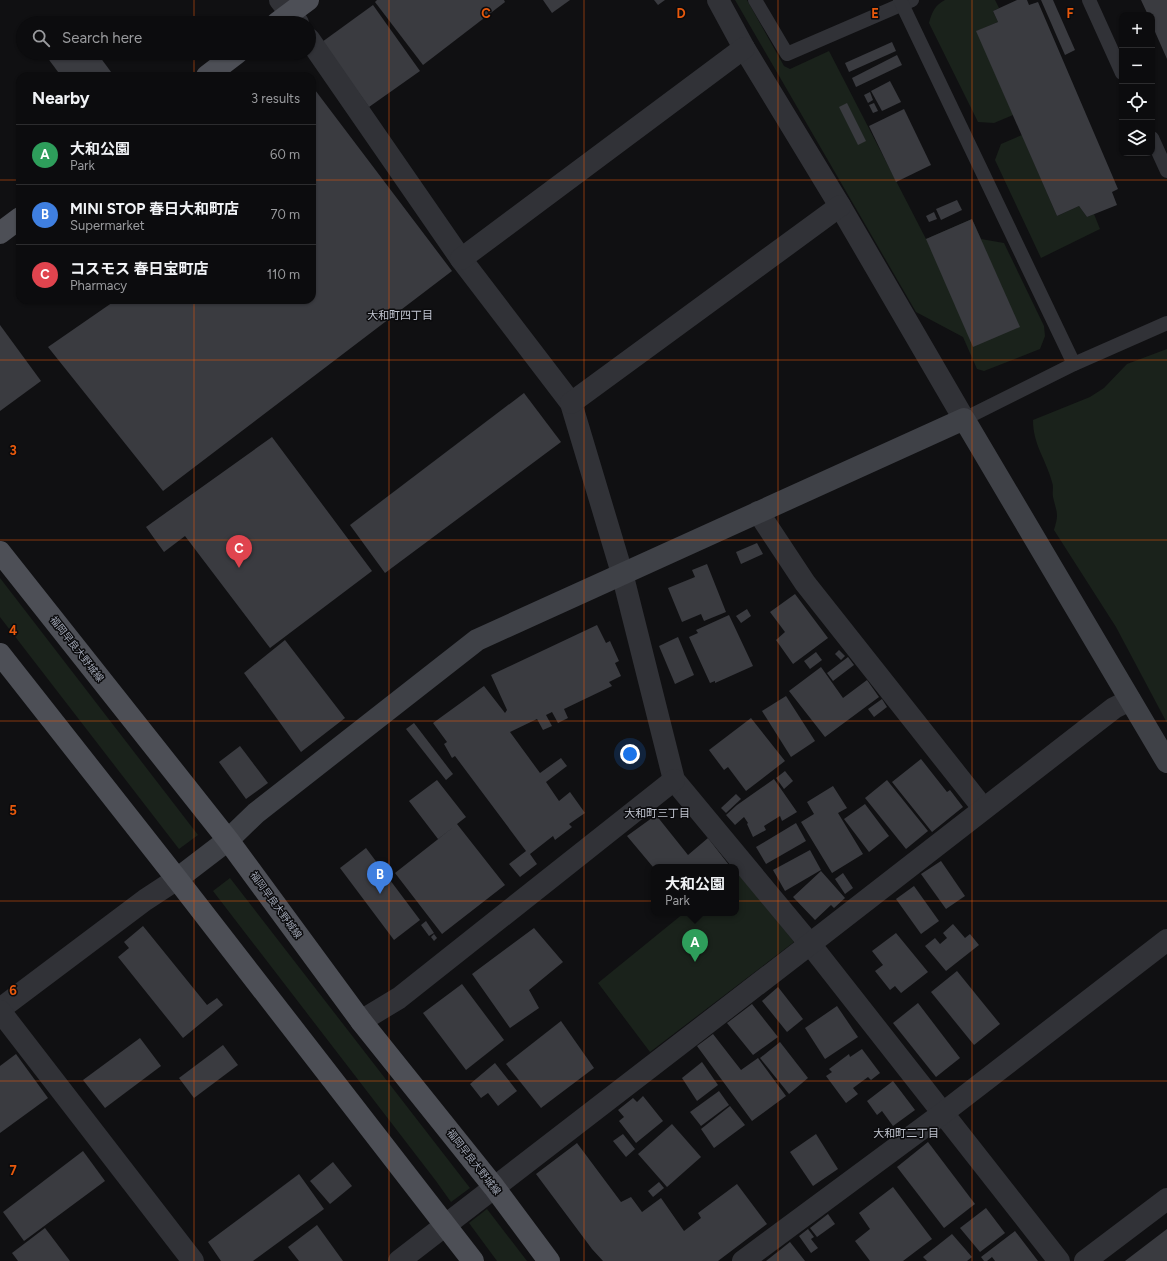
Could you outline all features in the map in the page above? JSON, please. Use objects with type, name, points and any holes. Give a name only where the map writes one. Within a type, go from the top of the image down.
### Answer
[{"type":"main road","points":[[212,72],[228,60]]},
{"type":"main road","points":[[0,233],[16,221]]},
{"type":"main road","name":"福岡早良大野城線","points":[[0,552],[228,840],[361,1021],[494,1187],[549,1261]]},
{"type":"main road","points":[[0,654],[177,879],[473,1261]]},
{"type":"street","points":[[718,0],[744,48],[840,206],[964,420],[1167,762]]},
{"type":"street","points":[[461,259],[744,48]]},
{"type":"street","points":[[316,49],[461,259],[571,404],[622,573],[674,780],[810,944],[1059,1261]]},
{"type":"street","points":[[571,404],[840,206]]},
{"type":"street","points":[[193,1261],[0,1010],[144,900],[177,879],[228,840],[256,813],[477,640],[622,573],[964,420]]},
{"type":"street","points":[[758,512],[805,583],[983,808]]},
{"type":"street","points":[[399,1261],[810,944],[983,808],[1114,708],[1130,700]]},
{"type":"street","points":[[361,1021],[399,998],[674,780]]},
{"type":"street","points":[[744,1261],[943,1113],[1167,940]]},
{"type":"street","points":[[1085,1261],[1167,1199]]},
{"type":"lane","points":[[755,0],[786,54],[905,1],[1074,364]]},
{"type":"lane","points":[[1089,0],[1119,66]]},
{"type":"lane","points":[[1155,145],[1167,171]]},
{"type":"lane","points":[[964,420],[1074,364],[1167,323]]},
{"type":"shaded area","points":[[735,0],[747,0],[784,66],[790,69],[829,51],[926,239],[972,219],[981,239],[1004,243],[1044,326],[1045,336],[1040,349],[984,371],[977,369],[963,337],[916,312]]},
{"type":"shaded area","points":[[945,0],[995,0],[999,8],[993,11],[998,22],[977,31],[1013,115],[994,123],[978,122],[929,23],[934,9]]},
{"type":"shaded area","points":[[1022,135],[1057,216],[1079,206],[1087,217],[1094,214],[1100,229],[1041,258],[995,160],[1001,144]]},
{"type":"shaded area","points":[[1167,349],[1167,723],[1116,627],[1054,530],[1057,514],[1053,497],[1053,484],[1037,445],[1033,420],[1090,397],[1104,388],[1127,364]]},
{"type":"shaded area","points":[[0,578],[198,835],[179,849],[0,617]]},
{"type":"shaded area","points":[[739,874],[794,942],[650,1052],[598,983],[680,916],[739,916]]},
{"type":"shaded area","points":[[230,878],[470,1188],[451,1202],[213,891]]},
{"type":"shaded area","points":[[487,1209],[527,1261],[497,1261],[469,1223]]},
{"type":"building","points":[[377,0],[504,0],[505,2],[423,65],[375,2]]},
{"type":"building","points":[[543,0],[570,0],[552,13]]},
{"type":"building","points":[[654,0],[665,0],[658,5]]},
{"type":"building","points":[[1017,0],[1027,0],[1029,5],[1038,2],[1118,189],[1112,192],[1117,205],[1087,217],[1079,206],[1057,216],[976,31],[998,22],[993,11]]},
{"type":"building","points":[[1041,0],[1053,0],[1075,50],[1065,55]]},
{"type":"building","points":[[1141,0],[1167,0],[1167,59],[1155,32],[1155,12],[1147,12]]},
{"type":"building","points":[[373,5],[420,71],[369,107],[322,42]]},
{"type":"building","points":[[892,42],[896,51],[849,72],[845,63]]},
{"type":"building","points":[[897,55],[902,65],[856,87],[852,78]]},
{"type":"building","points":[[49,60],[102,60],[111,72],[58,72]]},
{"type":"building","points":[[890,81],[901,102],[882,111],[871,91]]},
{"type":"building","points":[[316,91],[452,271],[163,491],[48,347],[110,304],[316,304]]},
{"type":"building","points":[[870,92],[873,100],[868,103],[864,95]]},
{"type":"building","points":[[847,103],[866,141],[858,145],[839,107]]},
{"type":"building","points":[[874,103],[878,111],[873,113],[869,105]]},
{"type":"building","points":[[904,109],[931,165],[896,182],[869,126]]},
{"type":"building","points":[[957,200],[962,210],[941,220],[936,209]]},
{"type":"building","points":[[934,212],[937,219],[929,222],[926,216]]},
{"type":"building","points":[[972,219],[1020,327],[973,347],[926,239]]},
{"type":"building","points":[[0,325],[41,381],[0,411]]},
{"type":"building","points":[[524,393],[561,442],[385,573],[350,525]]},
{"type":"building","points":[[272,437],[372,571],[270,648],[185,536],[164,552],[146,527]]},
{"type":"building","points":[[757,543],[763,554],[741,564],[736,552]]},
{"type":"building","points":[[707,564],[726,612],[704,621],[701,614],[682,622],[668,588],[695,577],[692,570]]},
{"type":"building","points":[[795,594],[828,638],[793,664],[776,640],[785,632],[770,612]]},
{"type":"building","points":[[747,609],[751,616],[741,623],[736,616]]},
{"type":"building","points":[[729,615],[753,666],[715,683],[715,681],[710,683],[689,637],[698,633],[696,630]]},
{"type":"building","points":[[597,625],[606,643],[610,641],[619,661],[615,663],[621,676],[609,682],[612,686],[564,709],[568,718],[558,723],[552,712],[546,715],[552,726],[543,730],[537,719],[510,732],[540,773],[561,758],[567,766],[546,782],[559,801],[570,792],[585,813],[569,824],[572,827],[555,840],[553,836],[530,854],[537,864],[520,877],[509,864],[526,851],[455,756],[452,758],[444,744],[447,742],[433,723],[484,686],[505,713],[507,710],[491,675]]},
{"type":"building","points":[[678,637],[694,675],[675,684],[659,646]]},
{"type":"building","points":[[285,640],[345,718],[301,752],[244,673]]},
{"type":"building","points":[[839,650],[845,656],[841,660],[835,654]]},
{"type":"building","points":[[816,652],[822,660],[810,669],[804,661]]},
{"type":"building","points":[[848,657],[854,665],[833,681],[827,673]]},
{"type":"building","points":[[821,667],[843,698],[867,680],[879,697],[825,737],[789,691]]},
{"type":"building","points":[[786,696],[815,741],[791,757],[762,711]]},
{"type":"building","points":[[882,699],[887,707],[874,717],[868,709]]},
{"type":"building","points":[[751,718],[785,761],[746,791],[728,767],[724,770],[709,750]]},
{"type":"building","points":[[414,723],[453,774],[446,780],[406,729]]},
{"type":"building","points":[[240,746],[268,783],[246,799],[219,762]]},
{"type":"building","points":[[921,759],[947,792],[950,790],[963,807],[932,832],[892,782]]},
{"type":"building","points":[[785,771],[793,781],[784,789],[776,778]]},
{"type":"building","points":[[774,779],[797,812],[782,821],[780,816],[764,826],[766,830],[753,837],[744,817],[735,825],[726,815],[737,805]]},
{"type":"building","points":[[437,780],[466,817],[457,824],[505,885],[442,934],[395,873],[456,825],[438,839],[409,801]]},
{"type":"building","points":[[887,780],[928,831],[906,849],[865,798]]},
{"type":"building","points":[[833,786],[847,808],[838,813],[863,854],[832,873],[801,822],[814,814],[807,802]]},
{"type":"building","points":[[736,794],[741,799],[726,813],[721,808]]},
{"type":"building","points":[[865,804],[889,836],[869,852],[844,819]]},
{"type":"building","points":[[656,815],[688,855],[708,838],[728,864],[651,865],[627,836]]},
{"type":"building","points":[[796,823],[806,841],[766,864],[756,847]]},
{"type":"building","points":[[366,848],[420,920],[394,940],[340,868]]},
{"type":"building","points":[[810,850],[821,870],[785,891],[773,870]]},
{"type":"building","points":[[941,861],[965,896],[946,909],[921,874]]},
{"type":"building","points":[[821,871],[845,898],[834,908],[831,905],[815,920],[793,897]]},
{"type":"building","points":[[843,873],[853,888],[845,894],[835,879]]},
{"type":"building","points":[[914,886],[939,921],[921,934],[896,899]]},
{"type":"building","points":[[426,921],[434,933],[429,936],[421,925]]},
{"type":"building","points":[[953,924],[965,938],[970,934],[979,945],[946,971],[925,946],[935,938],[940,944],[947,938],[943,933]]},
{"type":"building","points":[[143,926],[207,1005],[217,998],[223,1005],[183,1038],[118,957],[129,948],[124,942]]},
{"type":"building","points":[[534,928],[563,962],[529,990],[539,1008],[510,1028],[472,974]]},
{"type":"building","points":[[896,933],[928,972],[901,993],[895,986],[890,990],[875,971],[883,965],[872,951]]},
{"type":"building","points":[[434,934],[437,938],[434,941],[431,937]]},
{"type":"building","points":[[957,971],[1000,1024],[974,1045],[931,992]]},
{"type":"building","points":[[462,984],[504,1040],[466,1070],[423,1013]]},
{"type":"building","points":[[778,987],[803,1019],[787,1032],[762,1001]]},
{"type":"building","points":[[918,1003],[960,1058],[936,1077],[893,1023]]},
{"type":"building","points":[[752,1004],[778,1037],[753,1055],[727,1023]]},
{"type":"building","points":[[837,1006],[858,1037],[825,1059],[805,1028]]},
{"type":"building","points":[[561,1021],[594,1068],[541,1108],[506,1064]]},
{"type":"building","points":[[713,1034],[741,1070],[758,1058],[786,1096],[752,1121],[697,1046]]},
{"type":"building","points":[[140,1038],[161,1066],[105,1108],[83,1080]]},
{"type":"building","points":[[780,1042],[808,1078],[789,1094],[760,1058]]},
{"type":"building","points":[[223,1045],[238,1065],[194,1098],[179,1078]]},
{"type":"building","points":[[862,1049],[880,1073],[871,1080],[868,1077],[853,1088],[858,1094],[846,1103],[826,1076],[832,1072],[829,1069],[849,1054],[850,1057]]},
{"type":"building","points":[[16,1054],[48,1098],[0,1133],[0,1066]]},
{"type":"building","points":[[702,1062],[718,1085],[697,1101],[682,1078]]},
{"type":"building","points":[[495,1063],[517,1091],[498,1106],[488,1093],[481,1098],[470,1084]]},
{"type":"building","points":[[893,1081],[915,1110],[893,1126],[882,1111],[877,1115],[867,1101]]},
{"type":"building","points":[[719,1091],[729,1105],[701,1126],[690,1112]]},
{"type":"building","points":[[643,1096],[663,1121],[636,1143],[619,1121],[624,1117],[618,1110],[633,1098],[637,1102]]},
{"type":"building","points":[[730,1106],[745,1125],[714,1148],[701,1129]]},
{"type":"building","points":[[672,1124],[701,1157],[667,1187],[638,1154]]},
{"type":"building","points":[[623,1134],[635,1149],[626,1157],[613,1141]]},
{"type":"building","points":[[816,1134],[838,1169],[813,1186],[790,1152]]},
{"type":"building","points":[[928,1142],[975,1204],[944,1228],[897,1167]]},
{"type":"building","points":[[577,1143],[621,1202],[631,1197],[642,1212],[661,1198],[684,1231],[701,1218],[698,1213],[737,1184],[767,1224],[718,1261],[603,1261],[592,1249],[536,1174]]},
{"type":"building","points":[[83,1151],[105,1181],[24,1241],[3,1212]]},
{"type":"building","points":[[333,1162],[352,1186],[330,1204],[310,1181]]},
{"type":"building","points":[[299,1174],[324,1209],[253,1261],[221,1261],[208,1242]]},
{"type":"building","points":[[659,1182],[664,1188],[653,1197],[648,1191]]},
{"type":"building","points":[[893,1187],[932,1239],[903,1261],[870,1261],[855,1241],[870,1229],[859,1213]]},
{"type":"building","points":[[986,1208],[1005,1233],[980,1252],[960,1228]]},
{"type":"building","points":[[828,1214],[835,1224],[817,1237],[810,1228]]},
{"type":"building","points":[[317,1225],[343,1261],[299,1261],[288,1247]]},
{"type":"building","points":[[45,1228],[70,1261],[18,1261],[12,1253]]},
{"type":"building","points":[[808,1229],[814,1237],[811,1239],[818,1248],[811,1253],[799,1236]]},
{"type":"building","points":[[1167,1229],[1167,1261],[1125,1261]]},
{"type":"building","points":[[1015,1231],[1038,1261],[995,1261],[992,1257],[987,1261],[984,1261],[981,1257]]},
{"type":"building","points":[[952,1234],[972,1257],[967,1261],[927,1261],[923,1257]]},
{"type":"building","points":[[790,1242],[805,1261],[766,1261]]},
{"type":"place","name":"コスモス 春日宝町店","points":[[239,568]]},
{"type":"place","name":"MINI STOP 春日大和町店","points":[[380,894]]},
{"type":"place","name":"大和公園","points":[[695,962]]},
{"type":"district","name":"大和町四丁目","points":[[400,315]]},
{"type":"district","name":"大和町三丁目","points":[[657,813]]},
{"type":"district","name":"大和町二丁目","points":[[906,1133]]}]
